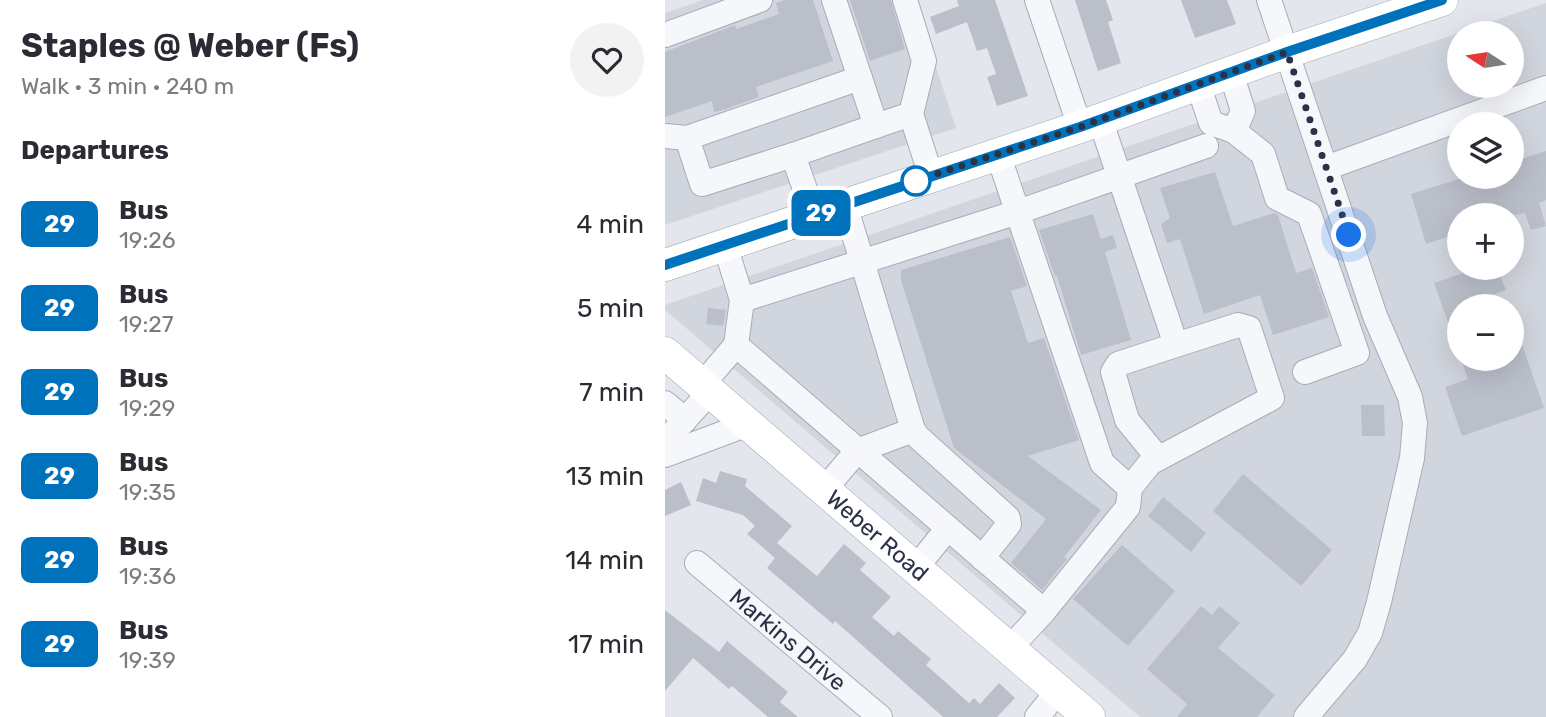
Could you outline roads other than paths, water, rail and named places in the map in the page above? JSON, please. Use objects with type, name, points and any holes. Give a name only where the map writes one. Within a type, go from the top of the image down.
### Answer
[{"type":"main road","points":[[665,265],[1090,123],[1442,0]]},
{"type":"main road","name":"Weber Road","points":[[665,353],[1089,717]]},
{"type":"street","points":[[665,35],[760,0]]},
{"type":"street","points":[[834,0],[876,126]]},
{"type":"street","points":[[905,0],[924,61],[911,114],[931,176]]},
{"type":"street","points":[[1037,0],[1090,123],[1119,177],[1176,345]]},
{"type":"street","points":[[1269,0],[1375,316],[1410,397],[1415,423],[1412,458],[1370,632],[1355,659],[1306,717]]},
{"type":"street","points":[[1231,73],[1243,111],[1234,131]]},
{"type":"street","points":[[860,78],[676,137],[702,184],[911,114]]},
{"type":"street","points":[[1198,84],[1211,123],[1234,131],[1262,154],[1277,198],[1309,214],[1357,353]]},
{"type":"street","points":[[1326,168],[1546,88]]},
{"type":"street","points":[[742,300],[1018,212],[1206,146]]},
{"type":"street","points":[[998,154],[1102,463],[1131,488]]},
{"type":"street","points":[[793,155],[814,215]]},
{"type":"street","points":[[845,205],[913,430],[918,438],[1008,518],[1009,524],[982,558]]},
{"type":"street","points":[[665,437],[673,434],[685,419],[736,345],[742,300],[725,245]]},
{"type":"street","points":[[1009,649],[1044,611],[1128,507],[1131,488],[1150,463],[1272,398],[1248,328],[1238,325],[1118,364],[1113,372],[1127,420],[1158,458]]},
{"type":"street","points":[[1305,372],[1386,343]]},
{"type":"street","points":[[736,345],[1044,611]]},
{"type":"street","points":[[665,403],[685,419]]},
{"type":"street","points":[[665,455],[748,425]]},
{"type":"street","points":[[824,490],[857,451],[913,430]]},
{"type":"street","points":[[915,569],[948,528]]},
{"type":"street","name":"Markins Drive","points":[[697,563],[880,717]]},
{"type":"street","points":[[1037,717],[1058,691]]}]
